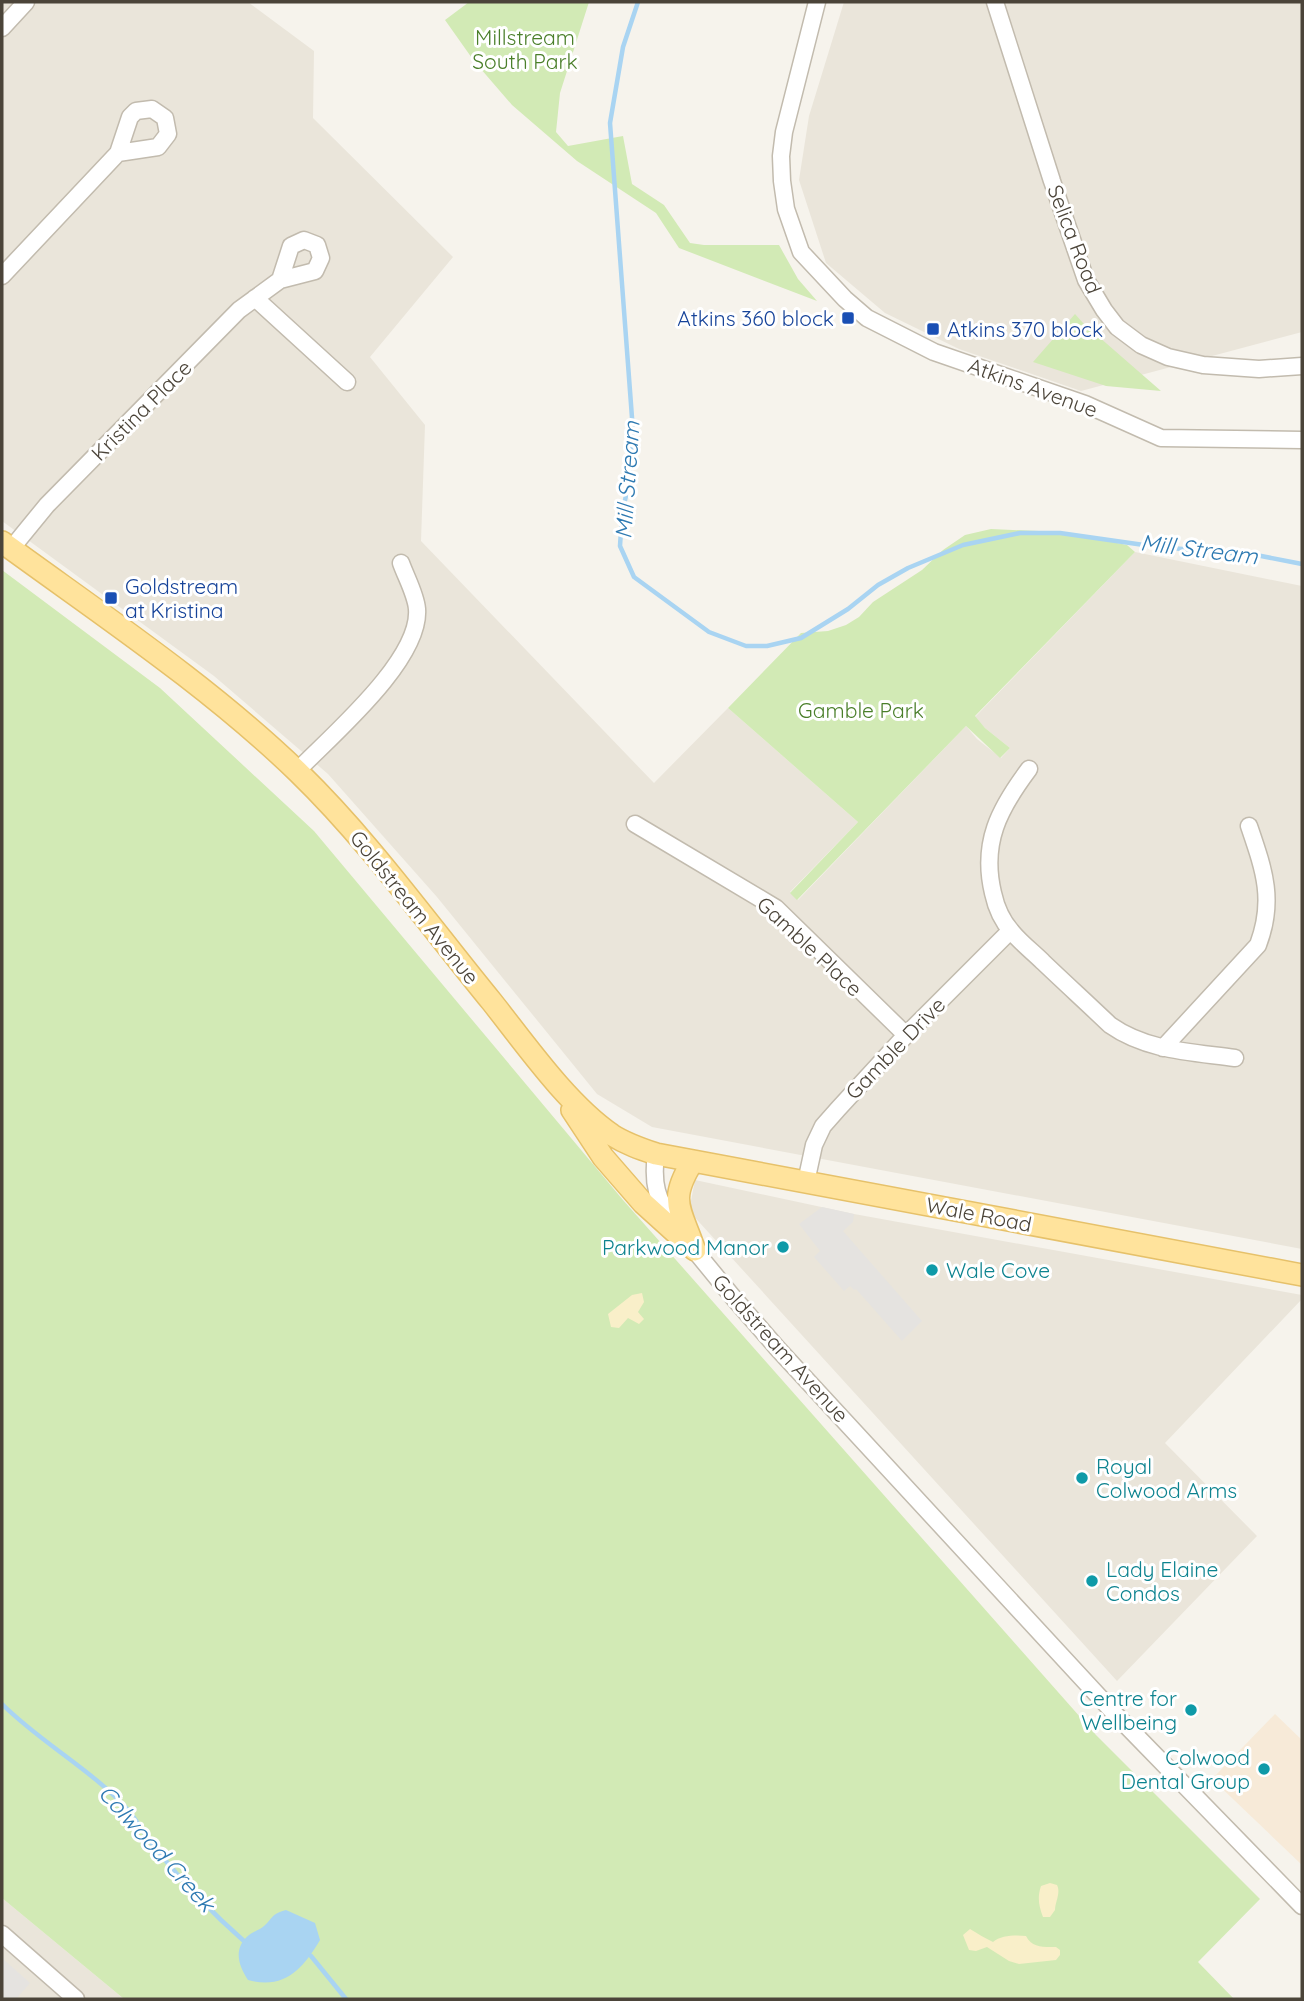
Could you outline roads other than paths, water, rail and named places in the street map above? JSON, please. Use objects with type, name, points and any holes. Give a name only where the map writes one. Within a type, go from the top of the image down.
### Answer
[{"type":"main road","name":"Goldstream Avenue","points":[[7,546],[157,655],[296,771],[343,818],[395,879],[548,1073],[613,1135],[656,1154]]},
{"type":"main road","points":[[548,1073],[603,1157],[643,1203],[695,1250]]},
{"type":"main road","name":"Wale Road","points":[[656,1154],[1302,1275]]},
{"type":"main road","points":[[693,1161],[678,1189],[677,1201],[695,1250]]},
{"type":"street","points":[[2,28],[26,2]]},
{"type":"street","name":"Atkins Avenue","points":[[817,2],[784,132],[782,181],[786,209],[801,252],[845,299],[867,318],[934,352],[1085,404],[1161,438],[1302,440]]},
{"type":"street","name":"Selica Road","points":[[995,2],[1086,280],[1117,327],[1150,349],[1203,365],[1259,369],[1302,366]]},
{"type":"street","points":[[2,276],[118,153]]},
{"type":"street","name":"Kristina Place","points":[[7,546],[239,310],[280,280]]},
{"type":"street","points":[[255,298],[347,382]]},
{"type":"street","points":[[296,771],[385,682],[415,632],[417,608],[401,563]]},
{"type":"street","points":[[1029,769],[1008,797],[990,843],[988,864],[991,885],[996,906],[1010,931],[1124,1035],[1163,1048],[1235,1058]]},
{"type":"street","name":"Gamble Place","points":[[635,824],[776,908],[906,1035]]},
{"type":"street","points":[[1163,1048],[1258,945],[1266,925],[1268,895],[1263,867],[1249,826]]},
{"type":"street","name":"Gamble Drive","points":[[806,1182],[814,1145],[823,1126],[906,1035],[1010,931]]},
{"type":"street","name":"Goldstream Avenue","points":[[656,1154],[653,1176],[663,1209],[778,1349],[1116,1715],[1302,1906]]},
{"type":"street","points":[[2,1934],[76,1999]]},
{"type":"water","points":[[286,1910],[315,1923],[320,1940],[307,1960],[291,1975],[272,1982],[248,1980],[240,1963],[241,1945],[275,1914]]},
{"type":"waterway","name":"Mill Stream","points":[[638,2],[623,47],[610,123],[633,431],[620,546],[634,577],[709,632],[746,646],[767,646],[801,638],[848,609],[878,585],[908,568],[963,545],[1020,533],[1060,533],[1158,547],[1256,555],[1302,564]]},
{"type":"waterway","name":"Colwood Creek","points":[[2,1704],[114,1795],[187,1886],[245,1942]]},
{"type":"waterway","name":"Colwood Creek","points":[[311,1956],[346,1999]]},
{"type":"place","name":"Atkins 360 block","points":[[848,318]]},
{"type":"place","name":"Atkins 370 block","points":[[933,329]]},
{"type":"place","name":"Goldstream at Kristina","points":[[111,598]]},
{"type":"place","name":"Parkwood Manor","points":[[783,1247]]},
{"type":"place","name":"Wale Cove","points":[[932,1270]]},
{"type":"place","name":"Royal Colwood Arms","points":[[1082,1478]]},
{"type":"place","name":"Lady Elaine Condos","points":[[1092,1581]]},
{"type":"place","name":"Centre for Wellbeing","points":[[1191,1710]]},
{"type":"place","name":"Colwood Dental Group","points":[[1264,1769]]},
{"type":"park label","name":"Millstream South Park","points":[[525,49]]},
{"type":"park label","name":"Gamble Park","points":[[861,710]]}]
